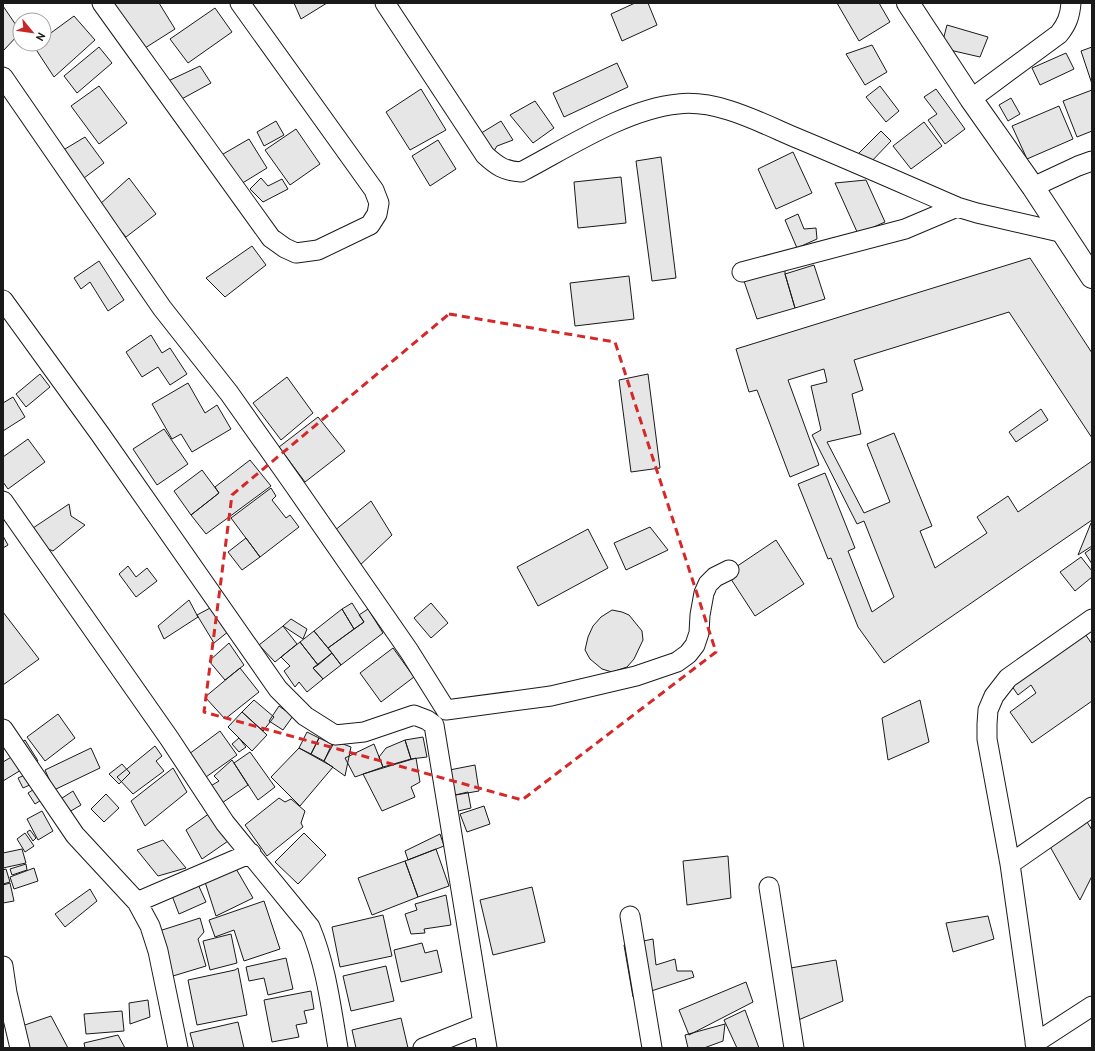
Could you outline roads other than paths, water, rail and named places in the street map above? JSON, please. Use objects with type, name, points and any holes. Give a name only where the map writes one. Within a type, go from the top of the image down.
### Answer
[{"type":"main road","points":[[908,3],[971,99],[1064,233],[1092,277]]},
{"type":"street","points":[[102,3],[271,238],[285,248],[296,253],[318,250],[370,225],[377,214],[380,203],[374,190],[240,3]]},
{"type":"street","points":[[386,3],[485,155],[496,165],[509,171],[521,172],[607,127],[650,109],[679,104],[709,105],[748,118],[848,159],[957,207],[1064,233]]},
{"type":"street","points":[[971,99],[1059,34],[1067,24],[1071,12],[1071,3]]},
{"type":"street","points":[[3,77],[162,308],[229,393],[294,484],[409,651],[446,710]]},
{"type":"street","points":[[1033,188],[1078,166],[1092,161]]},
{"type":"street","points":[[742,272],[905,229],[957,207]]},
{"type":"street","points":[[3,300],[104,440],[278,689],[305,716],[336,734],[364,732],[414,715],[427,720],[434,726],[488,1048]]},
{"type":"street","points":[[3,501],[169,738],[225,823],[310,927],[317,942],[324,970],[338,1048]]},
{"type":"street","points":[[434,726],[446,710],[551,696],[636,676],[677,662],[688,654],[695,645],[699,633],[700,615],[704,593],[708,584],[715,577],[729,570]]},
{"type":"street","points":[[1092,619],[1008,678],[994,696],[988,710],[987,724],[987,739],[1010,864],[1036,1046],[1092,1006]]},
{"type":"street","points":[[3,729],[75,835],[137,902],[150,926],[158,951],[178,1048]]},
{"type":"street","points":[[1010,864],[1092,807]]},
{"type":"street","points":[[137,902],[251,853]]},
{"type":"street","points":[[769,887],[794,1048]]},
{"type":"street","points":[[630,916],[652,1048]]},
{"type":"street","points":[[3,966],[7,993],[20,1048]]},
{"type":"street","points":[[423,1048],[483,1024]]}]
